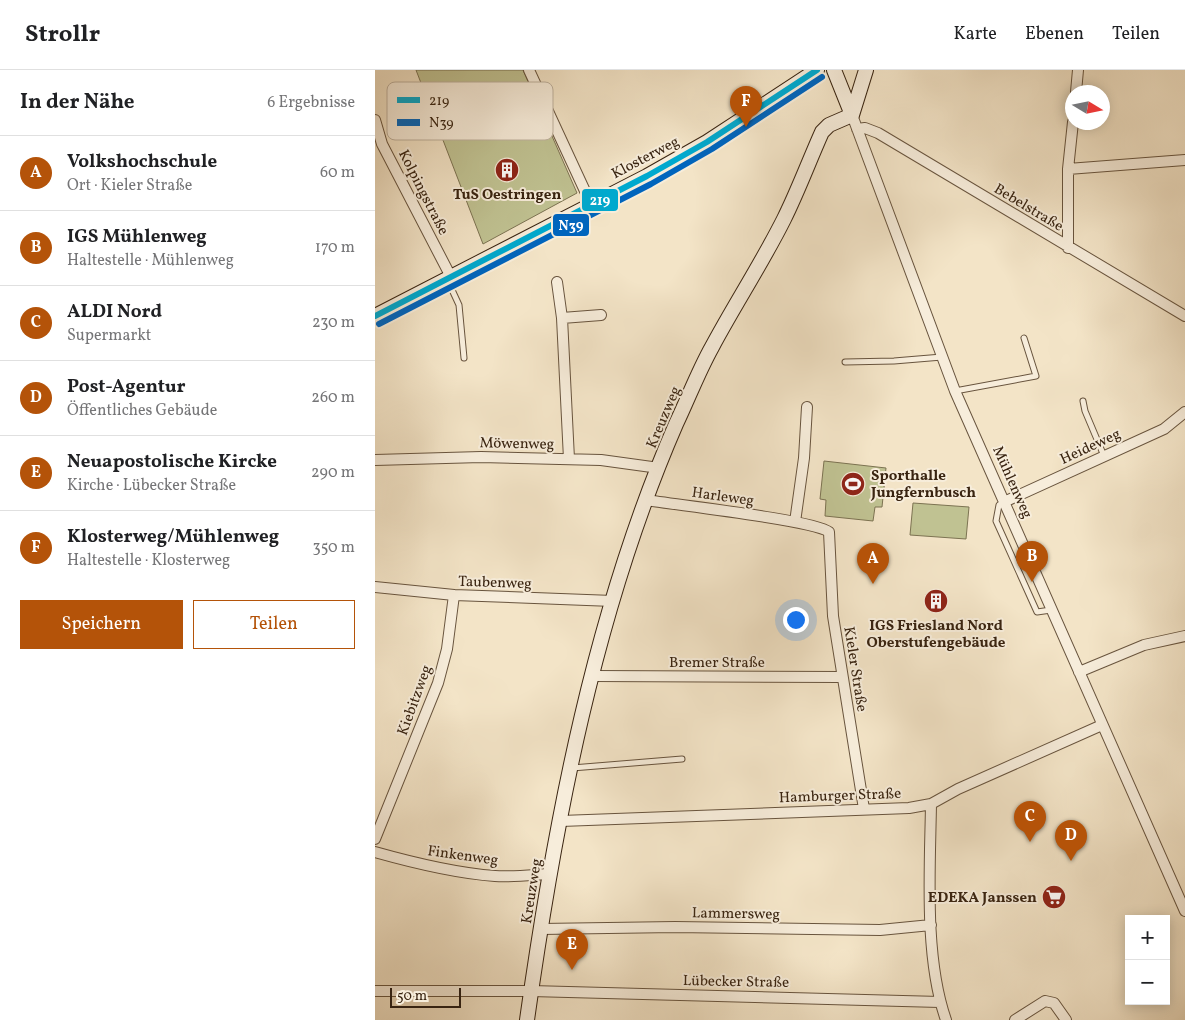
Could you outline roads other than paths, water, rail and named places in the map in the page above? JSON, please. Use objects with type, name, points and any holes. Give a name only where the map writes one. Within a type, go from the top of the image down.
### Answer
[{"type":"street","points":[[529,70],[535,82]]},
{"type":"street","name":"Klosterweg","points":[[375,316],[707,142],[817,70]]},
{"type":"street","name":"Mühlenweg","points":[[834,70],[955,391],[1185,911]]},
{"type":"street","points":[[1076,85],[1078,70]]},
{"type":"street","points":[[852,115],[861,74]]},
{"type":"street","name":"Kreuzweg","points":[[527,1020],[549,874],[571,768],[613,601],[646,500],[711,349],[784,219],[822,132],[829,125],[852,115]]},
{"type":"street","name":"Kolpingstraße","points":[[375,120],[382,144],[449,278]]},
{"type":"street","points":[[553,122],[591,204]]},
{"type":"street","name":"Bebelstraße","points":[[857,129],[865,128],[878,134],[1185,316]]},
{"type":"street","points":[[1068,248],[1068,169],[1072,130]]},
{"type":"street","points":[[1068,169],[1185,160]]},
{"type":"street","points":[[557,282],[562,318],[569,459]]},
{"type":"street","points":[[562,318],[601,315]]},
{"type":"street","points":[[795,522],[805,458],[807,407]]},
{"type":"street","name":"Heideweg","points":[[1004,502],[1164,429],[1185,412]]},
{"type":"street","name":"Möwenweg","points":[[375,460],[481,457],[569,459],[601,460],[659,468]]},
{"type":"street","name":"Harleweg","points":[[646,500],[795,522],[825,528],[829,532]]},
{"type":"street","name":"Kieler Straße","points":[[829,532],[833,616],[864,809]]},
{"type":"street","name":"Taubenweg","points":[[375,588],[454,595],[613,601]]},
{"type":"street","name":"Kiebitzweg","points":[[375,839],[438,683],[447,649],[454,595]]},
{"type":"street","points":[[1079,672],[1144,645],[1185,636]]},
{"type":"street","name":"Bremer Straße","points":[[593,676],[842,677]]},
{"type":"street","name":"Hamburger Straße","points":[[561,820],[909,808],[931,804],[959,789],[1102,725]]},
{"type":"street","points":[[931,804],[931,925],[940,1002],[946,1020]]},
{"type":"street","name":"Finkenweg","points":[[375,852],[421,865],[471,873],[497,876],[549,874]]},
{"type":"street","name":"Lammersweg","points":[[541,929],[675,927],[879,930],[931,925]]},
{"type":"street","name":"Lübecker Straße","points":[[375,991],[531,991],[940,1002]]},
{"type":"street","points":[[1015,1020],[1045,1001],[1055,1003],[1066,1020]]},
{"type":"lane","points":[[449,278],[459,305],[465,358]]},
{"type":"lane","points":[[955,391],[1036,376],[1024,338]]},
{"type":"lane","points":[[845,362],[942,357]]},
{"type":"lane","points":[[1083,401],[1085,411],[1104,456]]},
{"type":"lane","points":[[1004,502],[999,505],[996,521],[1004,541],[1037,612],[1051,609]]},
{"type":"lane","points":[[571,768],[682,759]]},
{"type":"place","name":"Klosterweg/Mühlenweg","points":[[746,127]]},
{"type":"place","name":"TuS Oestringen","points":[[507,170]]},
{"type":"place","name":"Sporthalle Jungfernbusch","points":[[853,484]]},
{"type":"place","name":"IGS Mühlenweg","points":[[1032,582]]},
{"type":"place","name":"Volkshochschule","points":[[873,584]]},
{"type":"place","name":"IGS Friesland Nord Oberstufengebäude","points":[[936,601]]},
{"type":"place","name":"ALDI Nord","points":[[1030,842]]},
{"type":"place","name":"Post-Agentur","points":[[1071,861]]},
{"type":"place","name":"EDEKA Janssen","points":[[1054,897]]},
{"type":"place","name":"Neuapostolische Kircke","points":[[572,970]]}]
